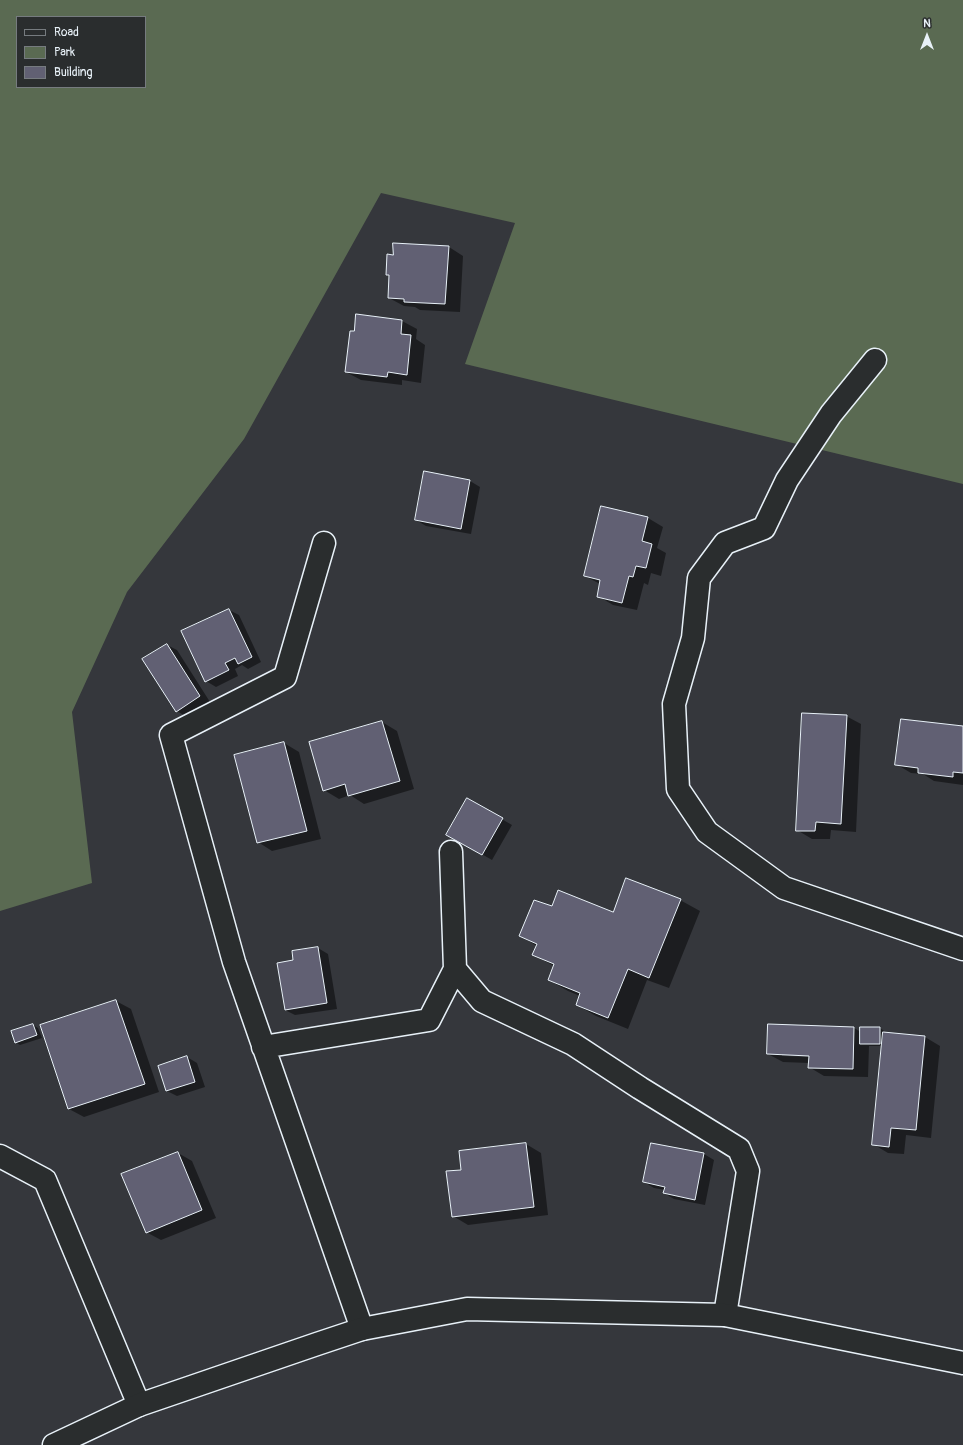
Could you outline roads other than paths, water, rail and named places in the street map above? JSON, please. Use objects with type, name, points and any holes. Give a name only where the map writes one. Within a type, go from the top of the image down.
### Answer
[{"type":"street","points":[[875,360],[831,414],[800,460],[787,480],[764,528],[725,543],[699,578],[693,638],[674,704],[678,789],[707,832],[784,888],[963,949]]},
{"type":"street","points":[[324,543],[284,677],[171,735],[234,962],[362,1329]]},
{"type":"street","points":[[263,1047],[428,1020],[455,969],[451,852]]},
{"type":"street","points":[[455,969],[482,1001],[573,1044],[738,1149],[748,1171],[725,1315]]},
{"type":"street","points":[[0,1156],[46,1180],[139,1405]]},
{"type":"street","points":[[54,1445],[139,1405],[362,1329],[467,1309],[725,1315],[963,1363]]}]
